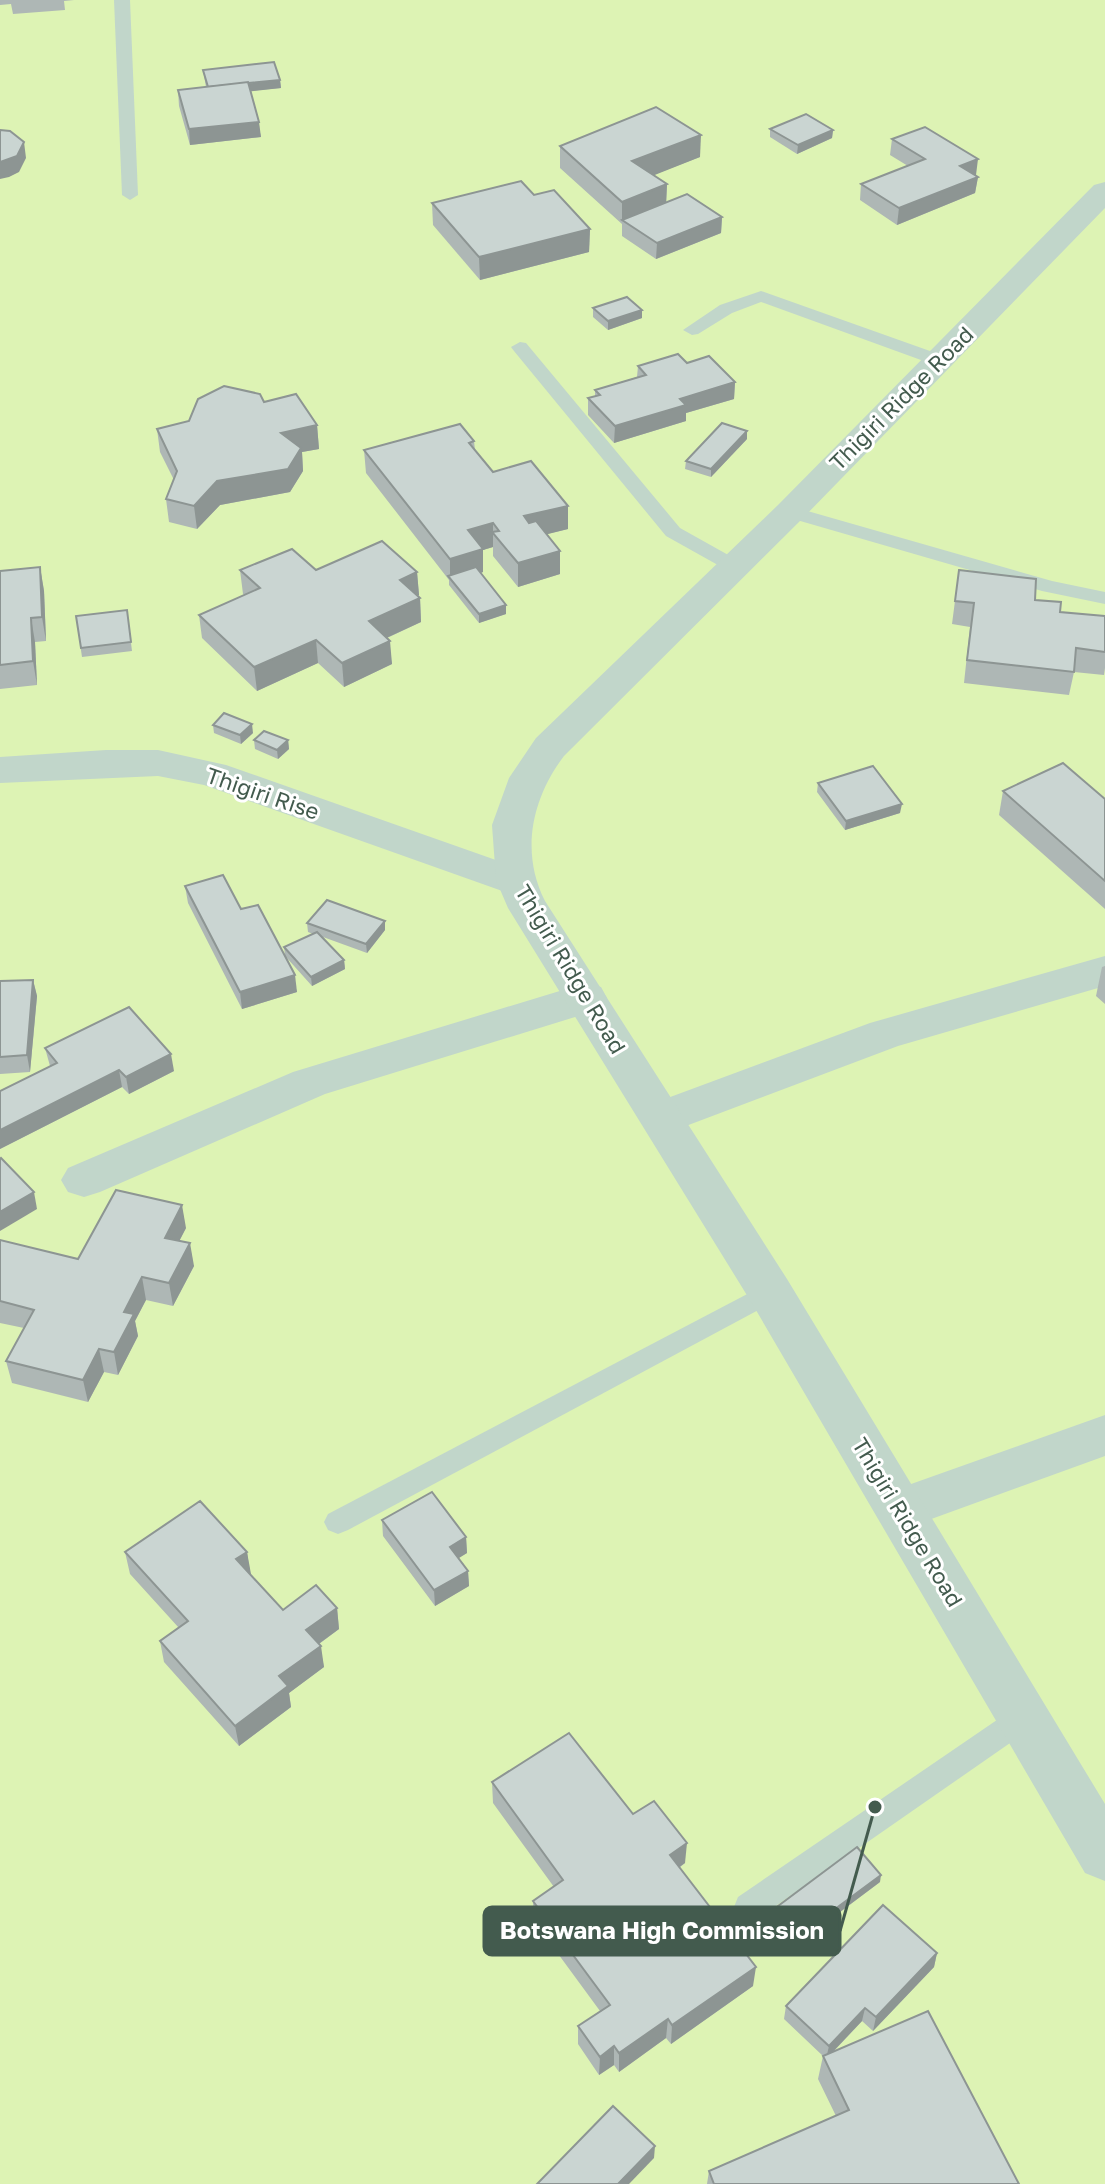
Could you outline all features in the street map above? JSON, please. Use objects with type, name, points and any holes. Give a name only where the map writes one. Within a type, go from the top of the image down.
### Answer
[{"type":"street","name":"Thigiri Ridge Road","points":[[1105,191],[790,512],[732,565],[560,736],[531,770],[518,792],[512,819],[516,882],[545,935],[770,1292],[1105,1855]]},
{"type":"street","name":"Thigiri Rise","points":[[0,770],[158,763],[212,774],[516,882]]},
{"type":"street","points":[[662,1118],[885,1034],[1105,971]]},
{"type":"street","points":[[84,1180],[309,1083],[586,998]]},
{"type":"street","points":[[901,1509],[1105,1435]]},
{"type":"lane","points":[[122,0],[130,195]]},
{"type":"lane","points":[[692,330],[726,309],[761,296],[938,360]]},
{"type":"lane","points":[[520,347],[673,532],[732,565]]},
{"type":"lane","points":[[790,512],[1049,587],[1105,598]]},
{"type":"lane","points":[[338,1522],[770,1292]]},
{"type":"lane","points":[[749,1907],[1023,1718]]},
{"type":"green space","points":[[0,0],[1105,0],[1105,2184],[0,2184]]},
{"type":"building","points":[[274,62],[280,80],[208,87],[203,70]]},
{"type":"building","points":[[248,82],[259,122],[189,129],[178,90]]},
{"type":"building","points":[[656,107],[701,135],[632,161],[667,184],[622,202],[560,146]]},
{"type":"building","points":[[806,114],[833,130],[798,145],[770,129]]},
{"type":"building","points":[[925,127],[978,159],[960,166],[978,177],[899,208],[861,184],[925,159],[892,139]]},
{"type":"building","points":[[0,130],[10,131],[24,142],[17,156],[0,162]]},
{"type":"building","points":[[521,181],[534,195],[554,190],[590,229],[479,257],[432,203]]},
{"type":"building","points":[[687,194],[722,217],[657,243],[622,220]]},
{"type":"building","points":[[627,297],[642,310],[608,321],[593,308]]},
{"type":"building","points":[[678,354],[687,363],[709,356],[735,382],[680,399],[686,405],[615,426],[588,398],[600,395],[595,390],[646,375],[638,366]]},
{"type":"building","points":[[224,386],[260,394],[264,402],[296,394],[317,425],[281,433],[301,448],[288,469],[217,481],[194,506],[166,499],[177,471],[157,429],[189,421],[198,399]]},
{"type":"building","points":[[722,423],[747,431],[711,469],[686,461]]},
{"type":"building","points":[[460,424],[474,441],[469,443],[493,472],[531,461],[568,506],[524,516],[529,523],[536,521],[560,551],[518,563],[492,532],[499,531],[493,523],[468,530],[483,549],[450,559],[364,450]]},
{"type":"building","points":[[382,541],[417,572],[400,580],[420,598],[369,621],[390,641],[342,663],[316,640],[254,667],[199,615],[260,588],[240,570],[292,549],[316,570]]},
{"type":"building","points":[[40,567],[42,617],[31,618],[33,661],[0,665],[0,571]]},
{"type":"building","points":[[476,567],[506,605],[479,614],[448,576]]},
{"type":"building","points":[[959,570],[1036,579],[1035,600],[1061,602],[1060,612],[1105,616],[1105,652],[1076,648],[1074,672],[967,660],[974,603],[955,601]]},
{"type":"building","points":[[127,610],[131,642],[81,648],[76,616]]},
{"type":"building","points":[[224,713],[252,724],[240,735],[213,725]]},
{"type":"building","points":[[264,731],[288,740],[277,750],[254,740]]},
{"type":"building","points":[[1063,763],[1105,799],[1105,881],[1003,791]]},
{"type":"building","points":[[873,766],[902,804],[846,821],[818,783]]},
{"type":"building","points":[[223,875],[241,909],[258,905],[295,975],[240,992],[185,886]]},
{"type":"building","points":[[327,900],[385,921],[366,944],[307,923]]},
{"type":"building","points":[[317,932],[344,960],[311,977],[284,947]]},
{"type":"building","points":[[33,980],[27,1055],[0,1057],[0,981]]},
{"type":"building","points":[[129,1007],[171,1054],[126,1077],[119,1070],[0,1130],[0,1091],[57,1063],[45,1048]]},
{"type":"building","points":[[0,1159],[34,1192],[0,1212]]},
{"type":"building","points":[[116,1190],[182,1205],[165,1238],[190,1243],[169,1283],[142,1277],[124,1312],[134,1314],[114,1352],[99,1349],[83,1380],[6,1361],[34,1310],[0,1301],[0,1240],[78,1259]]},
{"type":"building","points":[[432,1492],[466,1537],[450,1547],[468,1571],[434,1590],[382,1520]]},
{"type":"building","points":[[200,1501],[247,1552],[236,1559],[283,1610],[316,1585],[337,1608],[306,1630],[321,1646],[279,1676],[288,1686],[235,1726],[160,1641],[188,1621],[125,1552]]},
{"type":"building","points":[[569,1733],[633,1814],[654,1801],[687,1843],[670,1855],[756,1967],[672,2025],[668,2019],[619,2053],[614,2046],[600,2057],[578,2026],[610,2005],[533,1901],[563,1880],[492,1782]]},
{"type":"building","points":[[857,1847],[881,1875],[785,1946],[762,1918]]},
{"type":"building","points":[[883,1905],[937,1953],[876,2017],[865,2008],[829,2046],[786,2006]]},
{"type":"building","points":[[928,2011],[1019,2184],[714,2184],[709,2171],[849,2110],[823,2056]]},
{"type":"building","points":[[613,2106],[655,2146],[618,2184],[537,2184]]},
{"type":"place","name":"Botswana High Commission","points":[[875,1807]]}]
